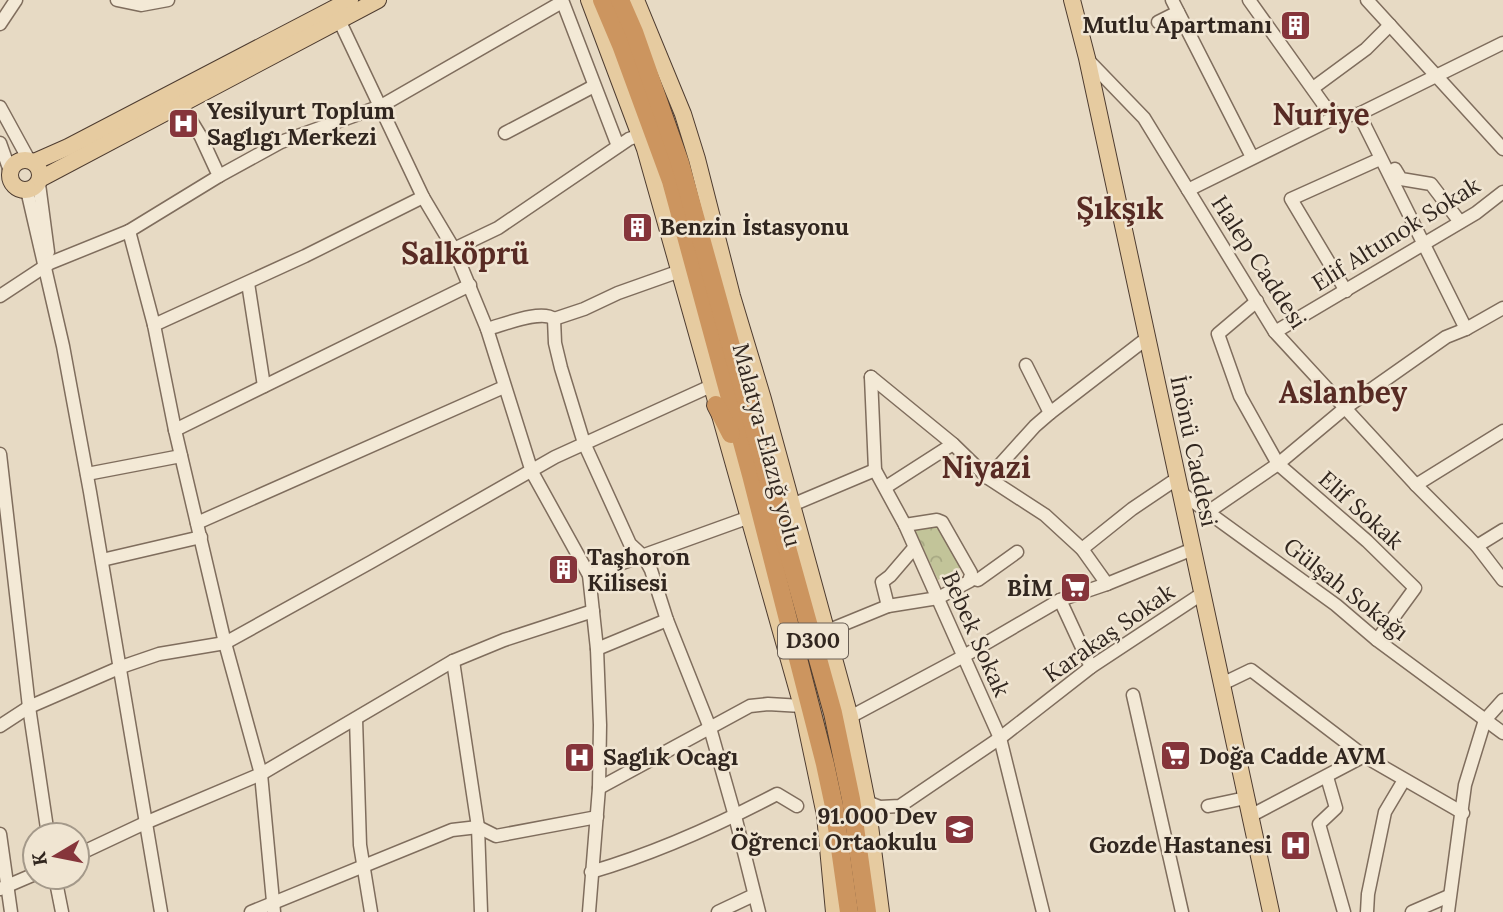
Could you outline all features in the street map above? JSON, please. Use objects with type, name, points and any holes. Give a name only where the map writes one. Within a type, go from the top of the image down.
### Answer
[{"type":"highway","name":"Malatya-Elazığ yolu","points":[[602,0],[670,181],[751,475],[825,764],[849,912]]},
{"type":"highway","name":"D300","points":[[620,0],[680,163],[833,713],[851,799],[867,912]]},
{"type":"highway","points":[[716,405],[751,475]]},
{"type":"main road","points":[[20,182],[181,104],[378,0]]},
{"type":"main road","points":[[589,0],[640,135],[802,706],[825,815],[834,912]]},
{"type":"main road","points":[[636,0],[683,114],[697,159],[732,296],[827,631],[850,717],[867,802],[881,912]]},
{"type":"main road","points":[[20,182],[19,160],[31,161],[68,147],[345,1]]},
{"type":"main road","name":"İnönü Caddesi","points":[[1074,2],[1082,54],[1142,342],[1252,815],[1271,912]]},
{"type":"main road","name":"İnönü Caddesi","points":[[1082,54],[1265,912]]},
{"type":"main road","points":[[0,196],[40,169],[31,161]]},
{"type":"main road","points":[[748,400],[759,413],[774,466],[784,475]]},
{"type":"main road","points":[[867,912],[873,852]]},
{"type":"main road","points":[[840,912],[843,863]]},
{"type":"street","points":[[0,24],[16,0]]},
{"type":"street","points":[[117,0],[141,5],[168,0]]},
{"type":"street","points":[[1249,0],[1324,105],[1338,116]]},
{"type":"street","points":[[345,1],[340,22],[423,197],[454,248],[487,329],[533,471],[589,575],[597,649],[600,725],[599,788],[589,912]]},
{"type":"street","points":[[0,296],[47,265],[129,231],[281,142],[381,106],[562,1],[618,146]]},
{"type":"street","points":[[1371,1],[1390,26],[1503,149]]},
{"type":"street","points":[[1158,22],[1175,6],[1252,157]]},
{"type":"street","points":[[1312,88],[1357,56],[1390,26]]},
{"type":"street","points":[[1188,190],[1338,116],[1359,114],[1503,43]]},
{"type":"street","name":"Halep Caddesi","points":[[1082,54],[1144,118],[1275,332],[1416,485],[1477,546],[1503,580]]},
{"type":"street","points":[[505,132],[594,86]]},
{"type":"street","points":[[181,104],[201,137],[219,176]]},
{"type":"street","points":[[0,107],[31,161]]},
{"type":"street","points":[[1359,114],[1466,329]]},
{"type":"street","points":[[454,248],[498,228],[618,146],[640,135]]},
{"type":"street","points":[[0,143],[20,182],[47,265],[87,474],[161,912]]},
{"type":"street","points":[[1346,291],[1291,199],[1380,159]]},
{"type":"street","points":[[1395,169],[1401,179],[1431,184],[1460,222]]},
{"type":"street","name":"Elif Altunok Sokak","points":[[1275,332],[1460,222],[1503,192]]},
{"type":"street","points":[[154,325],[305,257],[423,197]]},
{"type":"street","points":[[129,231],[154,325],[175,430],[225,643],[261,774],[273,907]]},
{"type":"street","points":[[554,319],[680,271]]},
{"type":"street","points":[[248,283],[264,386]]},
{"type":"street","points":[[175,430],[470,285]]},
{"type":"street","name":"Elif Sokak","points":[[1257,301],[1218,334],[1240,396],[1278,464],[1367,541],[1415,588],[1377,640]]},
{"type":"street","points":[[1208,512],[1278,464],[1345,408],[1446,337],[1503,308]]},
{"type":"street","points":[[487,329],[540,315],[549,315],[554,319],[555,343],[561,368],[584,443],[630,544],[644,557],[651,569],[667,620],[710,728],[736,816],[759,912]]},
{"type":"street","points":[[988,478],[1035,426],[1142,342]]},
{"type":"street","points":[[1026,365],[1051,413]]},
{"type":"street","points":[[792,505],[875,470],[871,377],[953,444],[988,478],[1045,515],[1082,549],[1107,584]]},
{"type":"street","points":[[0,726],[29,707],[121,667],[159,654],[225,643],[555,457],[712,386]]},
{"type":"street","points":[[197,523],[504,387]]},
{"type":"street","points":[[1416,485],[1503,431]]},
{"type":"street","points":[[886,487],[953,444]]},
{"type":"street","points":[[0,454],[6,545],[46,821]]},
{"type":"street","points":[[87,474],[181,456]]},
{"type":"street","name":"Bebek Sokak","points":[[875,470],[905,525],[1000,738],[1043,912]]},
{"type":"street","points":[[1082,549],[1132,509],[1176,487]]},
{"type":"street","name":"Gülşah Sokağı","points":[[1176,487],[1503,733]]},
{"type":"street","points":[[589,575],[747,519]]},
{"type":"street","points":[[827,631],[888,606],[938,598],[970,581],[971,573],[942,522],[937,520],[905,525]]},
{"type":"street","points":[[1477,546],[1503,530]]},
{"type":"street","points":[[102,560],[201,537]]},
{"type":"street","points":[[888,606],[882,582],[914,548]]},
{"type":"street","points":[[850,717],[964,656],[1060,600],[1188,551]]},
{"type":"street","points":[[970,578],[978,580],[1017,552]]},
{"type":"street","name":"Karakaş Sokak","points":[[867,802],[880,807],[900,806],[1000,738],[1091,667],[1197,597]]},
{"type":"street","points":[[1060,600],[1091,667]]},
{"type":"street","points":[[91,848],[261,774],[453,661],[504,640],[593,611]]},
{"type":"street","points":[[597,649],[667,620]]},
{"type":"street","points":[[453,661],[478,827],[481,912]]},
{"type":"street","points":[[1222,684],[1251,670],[1364,756],[1463,813]]},
{"type":"street","points":[[1133,695],[1182,912]]},
{"type":"street","points":[[1448,912],[1465,785],[1485,720],[1503,700]]},
{"type":"street","points":[[599,788],[750,706],[802,706]]},
{"type":"street","points":[[356,719],[360,845],[371,912]]},
{"type":"street","points":[[1252,815],[1364,756]]},
{"type":"street","points":[[1327,777],[1336,808],[1319,824],[1344,912]]},
{"type":"street","points":[[1367,912],[1368,894],[1385,812],[1404,780]]},
{"type":"street","points":[[592,872],[629,861],[736,816],[777,794],[797,806]]},
{"type":"street","points":[[1209,806],[1241,799]]},
{"type":"street","points":[[251,912],[273,907],[364,865],[452,830],[478,827],[496,836],[597,817]]},
{"type":"street","points":[[0,834],[4,888],[11,912]]},
{"type":"street","points":[[4,888],[21,880]]},
{"type":"street","points":[[57,891],[61,912]]},
{"type":"street","points":[[718,912],[754,895]]},
{"type":"street","points":[[1412,912],[1449,896]]},
{"type":"green space","points":[[936,518],[961,567],[938,580],[912,524]]},
{"type":"place","name":"Mutlu Apartmanı","points":[[1295,25]]},
{"type":"place","name":"Yesilyurt Toplum Saglıgı Merkezi","points":[[184,124]]},
{"type":"place","name":"Benzin İstasyonu","points":[[637,227]]},
{"type":"place","name":"Taşhoron Kilisesi","points":[[564,570]]},
{"type":"place","name":"BİM","points":[[1076,588]]},
{"type":"place","name":"Doğa Cadde AVM","points":[[1176,756]]},
{"type":"place","name":"Saglık Ocagı","points":[[580,757]]},
{"type":"place","name":"91.000 Dev Öğrenci Ortaokulu","points":[[960,829]]},
{"type":"place","name":"Gozde Hastanesi","points":[[1295,845]]},
{"type":"district","name":"Nuriye","points":[[1321,115]]},
{"type":"district","name":"Şıkşık","points":[[1120,209]]},
{"type":"district","name":"Salköprü","points":[[465,254]]},
{"type":"district","name":"Aslanbey","points":[[1343,393]]},
{"type":"district","name":"Niyazi","points":[[986,468]]}]
